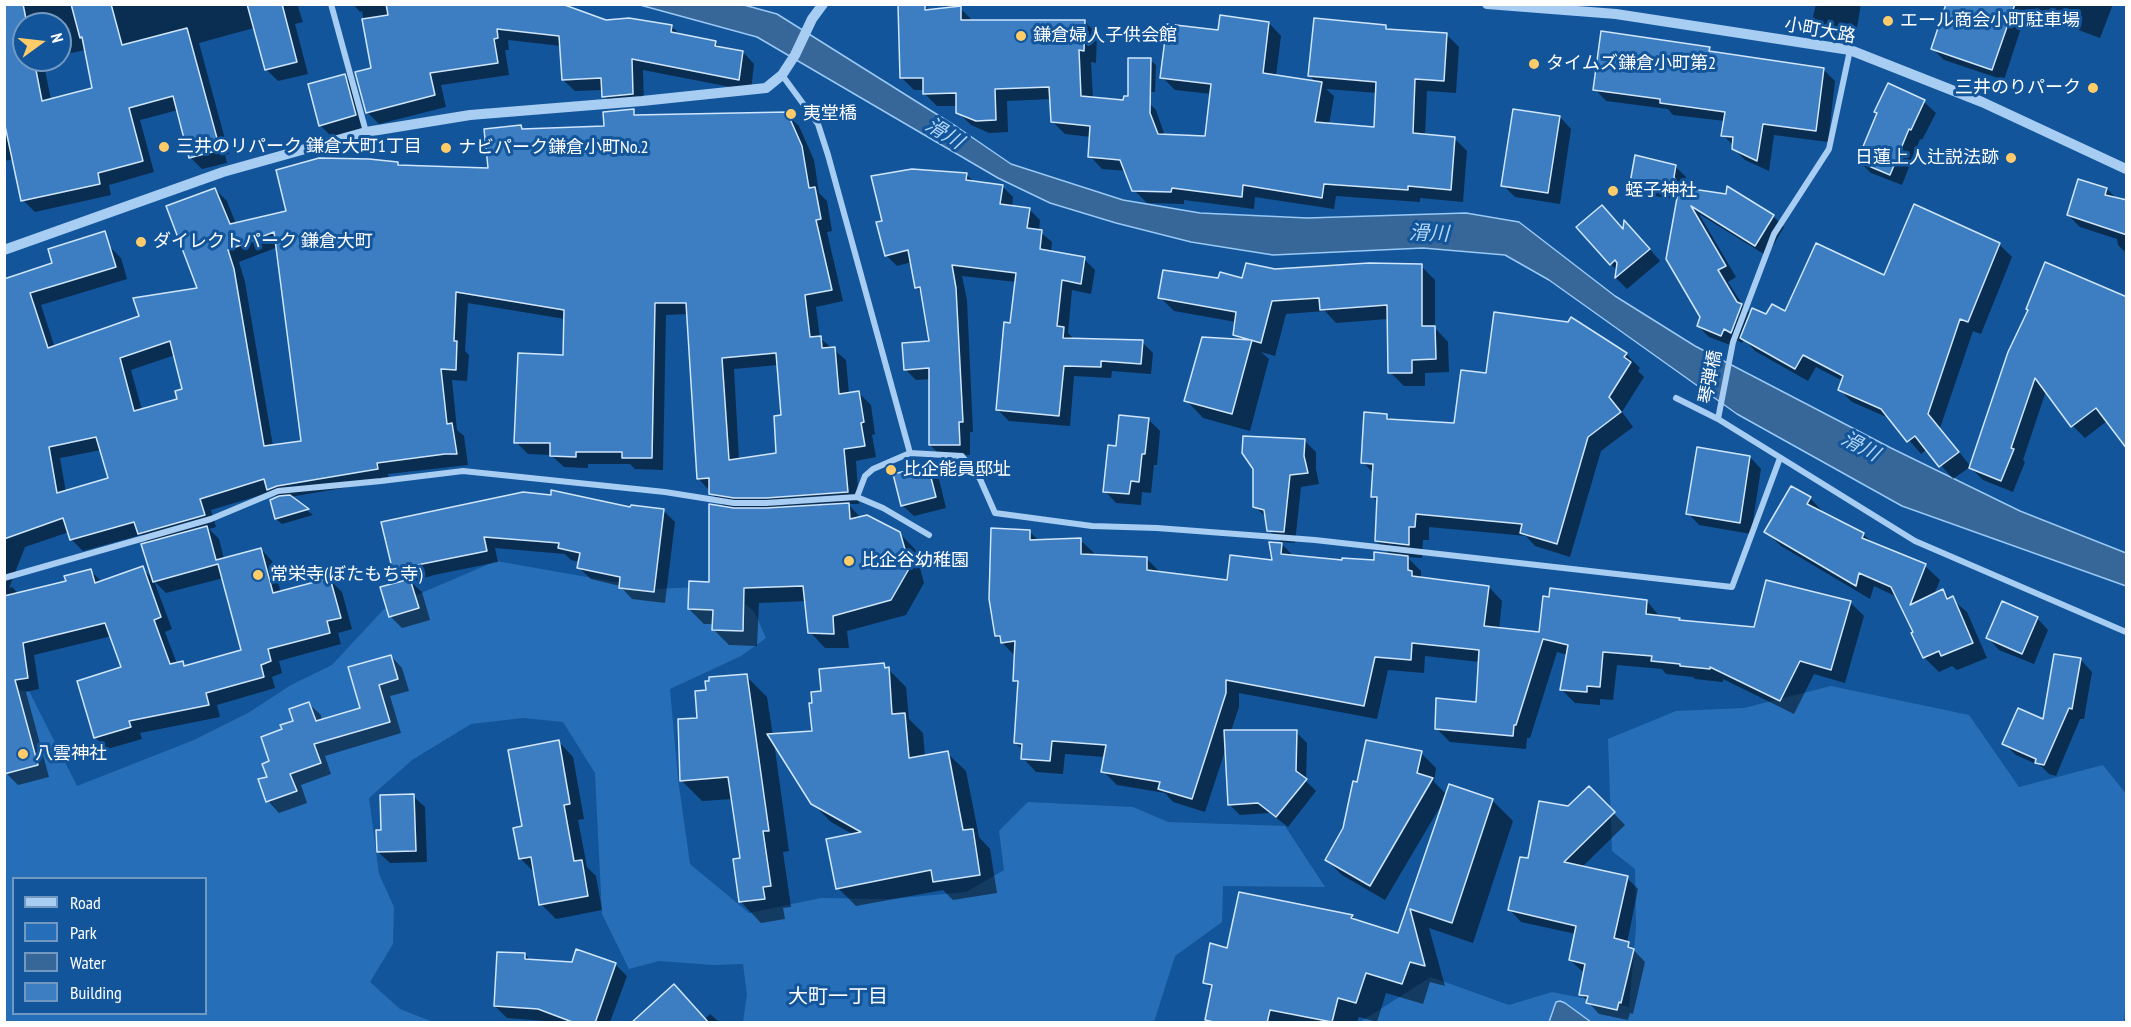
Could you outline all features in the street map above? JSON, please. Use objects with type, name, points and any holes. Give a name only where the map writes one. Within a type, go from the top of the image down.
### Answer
[{"type":"street","points":[[331,4],[366,132]]},
{"type":"street","points":[[4,250],[223,171],[366,132],[470,115],[766,88],[782,75],[795,55],[812,19],[823,4]]},
{"type":"street","name":"小町大路","points":[[1487,4],[1617,9],[1850,50],[1982,102],[2127,169]]},
{"type":"street","name":"琴弾橋","points":[[1718,419],[1733,342],[1774,234],[1829,149],[1850,50]]},
{"type":"street","points":[[782,75],[818,124],[910,453]]},
{"type":"street","points":[[1676,398],[1718,419],[1915,541],[2127,632]]},
{"type":"street","points":[[857,497],[865,476],[873,469],[910,453],[962,456],[980,479],[995,513],[1092,526],[1157,528],[1315,540],[1732,587],[1780,458]]},
{"type":"street","points":[[4,578],[211,519],[278,491],[463,471],[665,492],[734,503],[766,504],[857,497],[884,508],[929,535]]},
{"type":"green space","points":[[496,561],[655,589],[721,586],[754,611],[766,638],[741,656],[670,689],[678,779],[690,864],[749,913],[821,898],[890,899],[966,892],[1004,870],[999,831],[1028,802],[1133,807],[1168,822],[1285,826],[1325,887],[1223,886],[1222,922],[1175,956],[1154,1022],[743,1022],[747,995],[743,964],[714,965],[659,961],[629,969],[602,914],[595,773],[563,722],[523,718],[471,724],[412,760],[369,798],[379,874],[394,907],[393,944],[370,982],[400,1009],[433,1022],[5,1022],[4,689],[29,691],[77,786],[194,740],[248,713],[291,685],[332,665],[384,609]]},
{"type":"green space","points":[[1831,686],[1969,715],[2019,787],[2103,765],[2126,794],[2124,1022],[1360,1022],[1431,977],[1509,1005],[1552,992],[1629,1007],[1636,927],[1635,869],[1612,851],[1608,739],[1676,711],[1744,708]]},
{"type":"water","name":"滑川","points":[[640,5],[744,5],[777,14],[957,127],[1011,164],[1123,200],[1200,213],[1307,218],[1466,213],[1519,222],[1615,296],[1695,346],[1891,448],[2020,511],[2126,553],[2126,586],[1902,506],[1737,414],[1549,280],[1505,255],[1423,248],[1273,255],[1191,242],[1116,223],[1050,203],[998,178],[757,37]]},
{"type":"water","points":[[1560,1001],[1591,1022],[1549,1022],[1556,1002]]},
{"type":"building","points":[[4,4],[23,4],[25,12],[12,12],[12,72],[36,72],[42,101],[92,88],[82,37],[80,38],[71,4],[111,4],[122,45],[187,28],[218,142],[214,143],[216,151],[189,158],[173,96],[129,108],[143,161],[98,173],[100,184],[21,201],[4,121]]},
{"type":"building","points":[[247,4],[282,4],[297,62],[265,70]]},
{"type":"building","points":[[386,4],[562,4],[606,20],[629,18],[672,25],[671,32],[716,41],[715,46],[743,51],[739,80],[632,59],[633,94],[602,97],[601,78],[562,80],[559,36],[497,29],[498,38],[494,39],[498,63],[430,73],[435,95],[366,113],[355,72],[371,68],[362,19],[388,15]]},
{"type":"building","points":[[925,4],[925,10],[961,6],[961,20],[1085,20],[1084,51],[1079,50],[1081,96],[1123,100],[1124,96],[1128,96],[1128,58],[1151,58],[1150,113],[1158,134],[1205,136],[1211,84],[1160,78],[1167,24],[1218,30],[1220,15],[1269,22],[1263,73],[1322,82],[1315,122],[1374,127],[1376,82],[1308,76],[1314,18],[1386,25],[1386,29],[1447,33],[1444,81],[1415,79],[1413,133],[1455,137],[1451,190],[1408,186],[1408,190],[1324,184],[1322,198],[1243,185],[1242,197],[1172,188],[1171,192],[1132,191],[1120,160],[1088,157],[1090,126],[1051,122],[1049,87],[995,89],[996,120],[976,121],[956,113],[956,93],[923,94],[923,78],[900,78],[898,5]]},
{"type":"building","points":[[1946,4],[2015,4],[1992,70],[1931,49]]},
{"type":"building","points":[[1601,31],[1710,47],[1709,51],[1824,68],[1816,131],[1763,124],[1757,161],[1732,149],[1733,137],[1721,136],[1725,112],[1660,103],[1660,99],[1593,90]]},
{"type":"building","points":[[345,74],[356,115],[319,126],[308,84]]},
{"type":"building","points":[[1888,83],[1925,100],[1911,130],[1909,129],[1890,175],[1857,161],[1877,113],[1874,112]]},
{"type":"building","points":[[634,109],[634,115],[787,112],[802,146],[809,188],[815,187],[821,219],[816,220],[832,290],[805,295],[810,337],[821,336],[822,348],[835,347],[839,394],[859,391],[864,422],[861,423],[865,446],[844,449],[848,492],[766,498],[734,498],[709,494],[709,478],[697,479],[686,303],[655,303],[652,458],[622,458],[622,452],[576,452],[576,457],[550,456],[550,443],[514,443],[518,353],[563,355],[564,310],[456,292],[454,341],[457,341],[456,370],[441,369],[447,424],[452,423],[457,454],[377,463],[378,469],[277,486],[267,490],[264,479],[200,499],[205,515],[138,534],[134,522],[70,540],[63,518],[4,539],[4,279],[52,263],[48,249],[105,231],[116,267],[30,293],[48,348],[139,316],[133,298],[197,288],[166,206],[215,188],[230,224],[286,211],[276,170],[319,158],[369,159],[398,162],[398,165],[488,168],[484,129],[521,125],[522,129],[604,126],[603,112]],"holes":[[[274,232],[301,441],[264,446],[234,269],[228,250]],[[170,341],[182,389],[175,391],[177,399],[134,411],[120,358]],[[776,353],[781,415],[774,416],[776,453],[729,460],[722,358]],[[96,437],[108,478],[57,493],[49,447]]]},
{"type":"building","points":[[1513,109],[1560,116],[1548,193],[1501,186]]},
{"type":"building","points":[[1635,155],[1676,165],[1674,177],[1679,187],[1726,194],[1727,186],[1774,215],[1755,246],[1691,206],[1726,266],[1718,270],[1737,302],[1742,304],[1731,333],[1724,329],[1721,336],[1697,326],[1700,317],[1666,259],[1677,198],[1661,188],[1630,183]]},
{"type":"building","points":[[912,169],[967,173],[966,180],[1003,185],[1000,204],[1030,208],[1027,228],[1042,230],[1040,249],[1085,257],[1081,284],[1062,280],[1057,326],[1064,327],[1063,338],[1143,340],[1141,364],[1101,361],[1101,367],[1064,366],[1059,416],[996,410],[1004,322],[1010,323],[1016,273],[952,265],[956,288],[963,422],[959,422],[960,445],[929,445],[929,368],[904,370],[902,343],[929,341],[920,287],[915,288],[908,250],[885,256],[876,222],[882,221],[871,176]]},
{"type":"building","points":[[2078,179],[2107,188],[2105,195],[2127,200],[2127,235],[2067,215]]},
{"type":"building","points":[[1914,204],[2000,243],[1968,322],[1960,319],[1928,414],[1959,452],[1939,467],[1915,436],[1907,442],[1881,409],[1838,390],[1843,376],[1803,355],[1795,369],[1740,338],[1752,308],[1766,314],[1772,304],[1785,311],[1816,243],[1884,275]]},
{"type":"building","name":"蛭子神社","points":[[1602,205],[1623,229],[1624,220],[1650,249],[1615,278],[1617,263],[1615,260],[1610,265],[1576,227]]},
{"type":"building","points":[[2045,262],[2127,297],[2127,449],[2096,408],[2071,427],[2035,378],[2011,448],[2014,449],[2001,481],[1969,468],[2008,352],[2028,310],[2026,309]]},
{"type":"building","points":[[1246,263],[1275,269],[1369,263],[1422,264],[1422,326],[1435,326],[1436,359],[1412,360],[1412,373],[1388,373],[1387,305],[1320,310],[1319,298],[1272,301],[1261,343],[1233,335],[1236,312],[1158,298],[1163,270],[1218,278],[1220,272],[1242,278]]},
{"type":"building","points":[[1494,312],[1568,322],[1571,317],[1627,353],[1624,357],[1631,362],[1609,397],[1621,412],[1588,437],[1557,544],[1520,533],[1522,524],[1416,514],[1415,527],[1409,527],[1409,545],[1375,541],[1377,497],[1371,497],[1373,464],[1361,463],[1364,412],[1387,414],[1387,419],[1454,423],[1461,370],[1486,373]]},
{"type":"building","points":[[1202,337],[1252,340],[1232,414],[1184,401]]},
{"type":"building","points":[[1119,415],[1149,418],[1139,482],[1131,481],[1129,494],[1103,492],[1108,445],[1116,446]]},
{"type":"building","points":[[1243,436],[1305,439],[1304,456],[1308,473],[1290,475],[1284,532],[1267,531],[1264,510],[1253,507],[1253,469],[1242,453]]},
{"type":"building","points":[[1697,447],[1750,456],[1740,523],[1686,514]]},
{"type":"building","points":[[928,466],[936,497],[901,506],[893,474]]},
{"type":"building","points":[[1791,486],[1811,497],[1807,504],[1864,533],[1862,538],[1926,564],[1910,605],[1943,589],[1947,599],[1953,596],[1973,643],[1941,656],[1939,651],[1923,658],[1891,587],[1859,573],[1856,586],[1764,532]]},
{"type":"building","points":[[551,490],[630,507],[631,505],[664,509],[654,592],[619,588],[620,577],[577,568],[580,553],[558,548],[559,543],[484,537],[487,551],[393,572],[381,522],[523,492],[551,495]]},
{"type":"building","points":[[290,495],[309,509],[275,519],[270,500]]},
{"type":"building","points":[[849,503],[850,519],[867,515],[900,532],[910,567],[891,600],[833,616],[834,634],[808,633],[803,586],[744,588],[743,631],[712,630],[713,610],[688,609],[689,581],[709,582],[709,504],[734,508],[766,508]]},
{"type":"building","points":[[207,526],[216,560],[261,548],[273,593],[330,578],[341,618],[327,621],[330,633],[268,649],[271,661],[261,665],[264,677],[206,693],[209,705],[129,721],[131,727],[94,738],[77,681],[121,667],[105,623],[23,643],[28,678],[15,680],[38,765],[4,774],[4,596],[66,581],[64,576],[91,569],[95,583],[143,566],[161,617],[154,620],[170,664],[183,661],[184,666],[241,650],[218,564],[153,582],[141,544]]},
{"type":"building","points":[[991,528],[1030,530],[1030,540],[1081,538],[1081,554],[1147,557],[1147,570],[1227,580],[1230,555],[1272,560],[1269,542],[1282,543],[1281,554],[1342,560],[1342,558],[1374,560],[1374,552],[1408,556],[1408,570],[1412,571],[1412,576],[1489,586],[1484,626],[1539,632],[1543,596],[1549,597],[1550,588],[1647,600],[1646,614],[1680,618],[1679,620],[1754,627],[1766,580],[1851,601],[1831,670],[1800,661],[1780,701],[1710,667],[1710,669],[1680,666],[1680,664],[1651,661],[1652,656],[1603,652],[1600,687],[1587,686],[1587,692],[1560,690],[1568,645],[1543,639],[1516,725],[1514,725],[1513,736],[1435,729],[1436,698],[1476,702],[1479,650],[1412,643],[1411,660],[1375,657],[1364,706],[1226,680],[1226,693],[1192,799],[1158,789],[1160,782],[1101,772],[1106,745],[1052,741],[1050,761],[1021,759],[1022,744],[1014,743],[1018,681],[1013,681],[1015,641],[1001,643],[1000,636],[995,636],[989,599]]},
{"type":"building","points":[[410,579],[419,608],[389,617],[380,587]]},
{"type":"building","points":[[2002,601],[2038,617],[2022,654],[1986,638]]},
{"type":"building","points":[[2054,654],[2081,658],[2072,709],[2069,708],[2044,765],[2035,763],[2036,759],[2002,744],[2018,708],[2043,719]]},
{"type":"building","points":[[391,655],[398,679],[379,685],[390,722],[314,744],[321,763],[290,774],[297,791],[266,802],[258,779],[267,777],[262,764],[269,761],[261,737],[282,729],[280,725],[293,721],[289,709],[309,702],[316,721],[360,708],[348,667]]},
{"type":"building","points":[[884,663],[885,668],[889,667],[892,714],[905,713],[909,758],[948,751],[963,830],[973,829],[980,875],[933,882],[931,870],[836,889],[826,839],[861,832],[811,804],[767,734],[812,731],[809,703],[812,703],[811,692],[821,691],[819,669]]},
{"type":"building","points":[[747,674],[769,831],[763,831],[771,886],[763,887],[765,899],[739,902],[733,859],[740,858],[728,777],[680,781],[678,719],[697,718],[695,691],[706,690],[705,681],[709,681],[709,677]]},
{"type":"building","points":[[1224,730],[1297,730],[1296,771],[1307,779],[1276,817],[1258,803],[1228,805]]},
{"type":"building","points":[[559,740],[570,804],[564,805],[574,861],[582,860],[588,896],[539,905],[531,857],[519,859],[513,828],[522,826],[508,750]]},
{"type":"building","points":[[1366,740],[1422,751],[1417,773],[1433,778],[1370,886],[1325,860],[1343,828],[1353,781],[1357,782]]},
{"type":"building","points":[[1449,784],[1493,799],[1452,923],[1410,909],[1425,966],[1410,962],[1402,984],[1366,973],[1356,1003],[1338,998],[1332,1022],[1270,1010],[1267,1023],[1218,1023],[1205,1020],[1212,985],[1203,983],[1210,943],[1227,948],[1239,892],[1353,915],[1351,918],[1398,933]]},
{"type":"building","points":[[1589,786],[1615,812],[1564,862],[1628,876],[1614,938],[1629,942],[1628,947],[1634,949],[1621,1003],[1619,1002],[1617,1010],[1586,1003],[1588,996],[1579,995],[1585,964],[1569,960],[1576,926],[1508,910],[1520,857],[1528,858],[1539,801],[1568,806]]},
{"type":"building","points":[[414,794],[416,851],[377,852],[376,830],[381,830],[380,795]]},
{"type":"building","points":[[576,949],[616,963],[595,1023],[575,1023],[538,1009],[494,1006],[497,952],[525,953],[525,959],[572,962]]},
{"type":"building","points":[[674,984],[709,1023],[631,1023]]},
{"type":"place","name":"エール商会小町駐車場","points":[[1888,21]]},
{"type":"place","name":"鎌倉婦人子供会館","points":[[1021,36]]},
{"type":"place","name":"タイムズ鎌倉小町第2","points":[[1534,64]]},
{"type":"place","name":"三井のりパーク","points":[[2093,88]]},
{"type":"place","name":"夷堂橋","points":[[791,114]]},
{"type":"place","name":"三井のリパーク 鎌倉大町1丁目","points":[[164,147]]},
{"type":"place","name":"ナビパーク鎌倉小町No.2","points":[[446,148]]},
{"type":"place","name":"日蓮上人辻説法跡","points":[[2011,158]]},
{"type":"place","name":"蛭子神社","points":[[1613,191]]},
{"type":"place","name":"ダイレクトパーク 鎌倉大町","points":[[141,242]]},
{"type":"place","name":"比企能員邸址","points":[[891,470]]},
{"type":"place","name":"比企谷幼稚園","points":[[849,561]]},
{"type":"place","name":"常栄寺(ぼたもち寺)","points":[[258,575]]},
{"type":"place","name":"八雲神社","points":[[23,754]]},
{"type":"district","name":"大町一丁目","points":[[838,997]]}]
